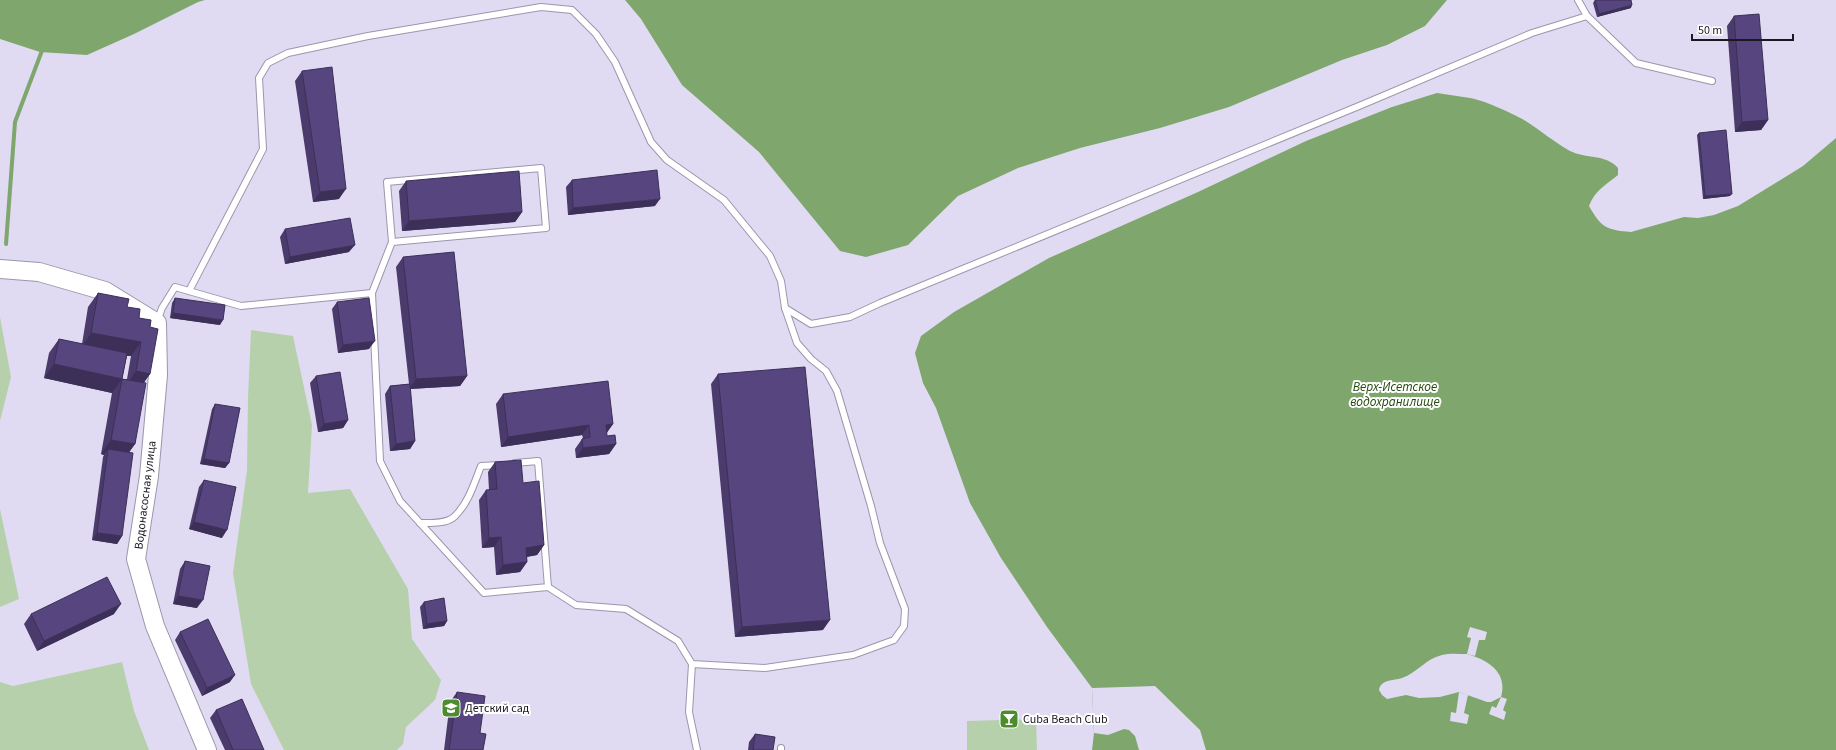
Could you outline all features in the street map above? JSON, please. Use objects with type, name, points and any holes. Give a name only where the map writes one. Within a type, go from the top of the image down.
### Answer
[{"type":"street","points":[[0,268],[39,272],[105,291],[157,323]]},
{"type":"street","name":"Водонасосная улица","points":[[157,323],[158,375],[149,476],[136,559],[155,626],[207,750]]},
{"type":"lane","points":[[1578,0],[1587,16],[1636,63],[1712,81]]},
{"type":"lane","points":[[189,291],[263,149],[259,78],[268,63],[288,53],[368,36],[541,7],[572,10],[596,34],[615,62],[651,142],[667,160],[724,200],[770,256],[781,281],[785,308],[797,343],[811,359],[826,371],[837,391],[871,506],[880,543],[905,609],[904,626],[894,640],[853,654],[765,668],[692,664]]},
{"type":"lane","points":[[785,308],[811,324],[850,317],[887,300],[1352,109],[1532,33],[1587,16]]},
{"type":"lane","points":[[392,242],[546,228],[541,168],[387,182],[392,242],[372,293],[380,461],[400,501],[484,593],[548,587],[576,605],[626,609],[678,641],[692,664],[689,712],[697,750]]},
{"type":"lane","points":[[157,323],[162,308],[175,287],[241,306],[372,293]]},
{"type":"lane","points":[[420,523],[438,523],[454,518],[470,496],[481,466],[538,461],[548,587]]},
{"type":"shaded area","points":[[0,317],[11,377],[0,421]]},
{"type":"shaded area","points":[[251,330],[293,336],[312,425],[308,493],[350,489],[408,589],[412,639],[441,680],[435,700],[406,727],[403,744],[397,750],[284,750],[251,684],[233,573],[247,470]]},
{"type":"shaded area","points":[[0,509],[19,599],[0,607]]},
{"type":"shaded area","points":[[122,662],[134,711],[149,750],[0,750],[0,682],[13,686]]},
{"type":"shaded area","points":[[1036,719],[1037,750],[967,750],[967,721]]},
{"type":"water","points":[[0,0],[205,0],[87,55],[40,52],[0,39]]},
{"type":"water","points":[[625,0],[1447,0],[1425,26],[1387,45],[1342,60],[1229,107],[1160,128],[1080,148],[1018,168],[958,196],[908,245],[866,257],[840,251],[759,152],[682,85],[641,19]]},
{"type":"water","name":"Верх-Исетское водохранилище","points":[[1437,93],[1476,99],[1519,117],[1570,151],[1608,161],[1618,168],[1618,175],[1594,196],[1589,206],[1597,219],[1605,226],[1616,230],[1631,232],[1684,217],[1698,218],[1714,215],[1738,206],[1803,166],[1836,138],[1836,750],[1092,750],[1094,733],[1092,688],[1047,627],[1001,558],[970,503],[936,408],[923,383],[915,353],[921,336],[954,312],[1049,258],[1198,192],[1306,141],[1392,107]],"holes":[[[1445,654],[1467,654],[1494,668],[1502,681],[1501,697],[1491,702],[1459,692],[1440,697],[1419,698],[1406,695],[1387,699],[1379,690],[1380,686],[1385,682],[1407,676],[1436,657]]]},
{"type":"pier","points":[[1470,627],[1487,632],[1485,640],[1479,640],[1475,656],[1467,654],[1471,638],[1467,637]]},
{"type":"pier","points":[[1155,686],[1200,730],[1206,750],[1139,750],[1135,736],[1129,730],[1124,729],[1108,735],[1094,733],[1092,688]]},
{"type":"pier","points":[[1459,692],[1468,695],[1464,713],[1469,715],[1467,724],[1450,721],[1451,712],[1456,713]]},
{"type":"pier","points":[[1501,697],[1507,699],[1503,710],[1506,712],[1504,720],[1489,714],[1492,706],[1496,708]]},
{"type":"building","points":[[1595,0],[1631,0],[1632,5],[1599,14]]},
{"type":"building","points":[[1759,14],[1768,120],[1742,122],[1734,16]]},
{"type":"building","points":[[332,67],[346,189],[320,192],[302,71]]},
{"type":"building","points":[[1726,130],[1732,194],[1705,196],[1699,133]]},
{"type":"building","points":[[657,170],[660,199],[573,208],[572,180]]},
{"type":"building","points":[[519,171],[522,212],[409,221],[406,181]]},
{"type":"building","points":[[350,218],[355,245],[290,257],[285,229]]},
{"type":"building","points":[[454,252],[467,376],[416,379],[403,257]]},
{"type":"building","points":[[98,293],[129,299],[127,307],[140,309],[139,318],[151,320],[150,327],[158,329],[150,374],[136,371],[141,342],[91,333]]},
{"type":"building","points":[[175,298],[225,305],[223,320],[173,313]]},
{"type":"building","points":[[369,298],[375,341],[343,345],[337,302]]},
{"type":"building","points":[[59,339],[127,353],[122,379],[54,364]]},
{"type":"building","points":[[805,367],[830,620],[742,627],[718,374]]},
{"type":"building","points":[[340,372],[348,420],[324,424],[316,376]]},
{"type":"building","points":[[122,379],[146,383],[135,444],[111,440]]},
{"type":"building","points":[[608,381],[613,424],[606,425],[607,436],[615,435],[616,444],[583,448],[582,439],[590,437],[589,425],[508,437],[503,394]]},
{"type":"building","points":[[410,384],[415,441],[396,444],[390,386]]},
{"type":"building","points":[[215,404],[240,408],[229,463],[204,459]]},
{"type":"building","points":[[108,449],[133,453],[122,536],[97,533]]},
{"type":"building","points":[[521,460],[523,483],[539,481],[544,545],[526,548],[527,562],[503,565],[501,537],[489,538],[486,490],[497,489],[495,462]]},
{"type":"building","points":[[204,480],[236,487],[227,530],[194,522]]},
{"type":"building","points":[[185,561],[210,566],[203,600],[178,596]]},
{"type":"building","points":[[107,577],[121,604],[44,641],[31,614]]},
{"type":"building","points":[[444,598],[447,621],[427,624],[424,602]]},
{"type":"building","points":[[208,619],[235,675],[207,688],[180,632]]},
{"type":"building","points":[[457,692],[485,696],[480,733],[486,734],[483,750],[449,750]]},
{"type":"building","points":[[242,699],[264,750],[233,750],[216,710]]},
{"type":"building","points":[[755,734],[775,737],[773,750],[753,750]]},
{"type":"waterway","points":[[6,244],[15,122],[43,48]]},
{"type":"place","name":"Детский сад","points":[[451,708]]},
{"type":"place","name":"Cuba Beach Club","points":[[1009,719]]}]
